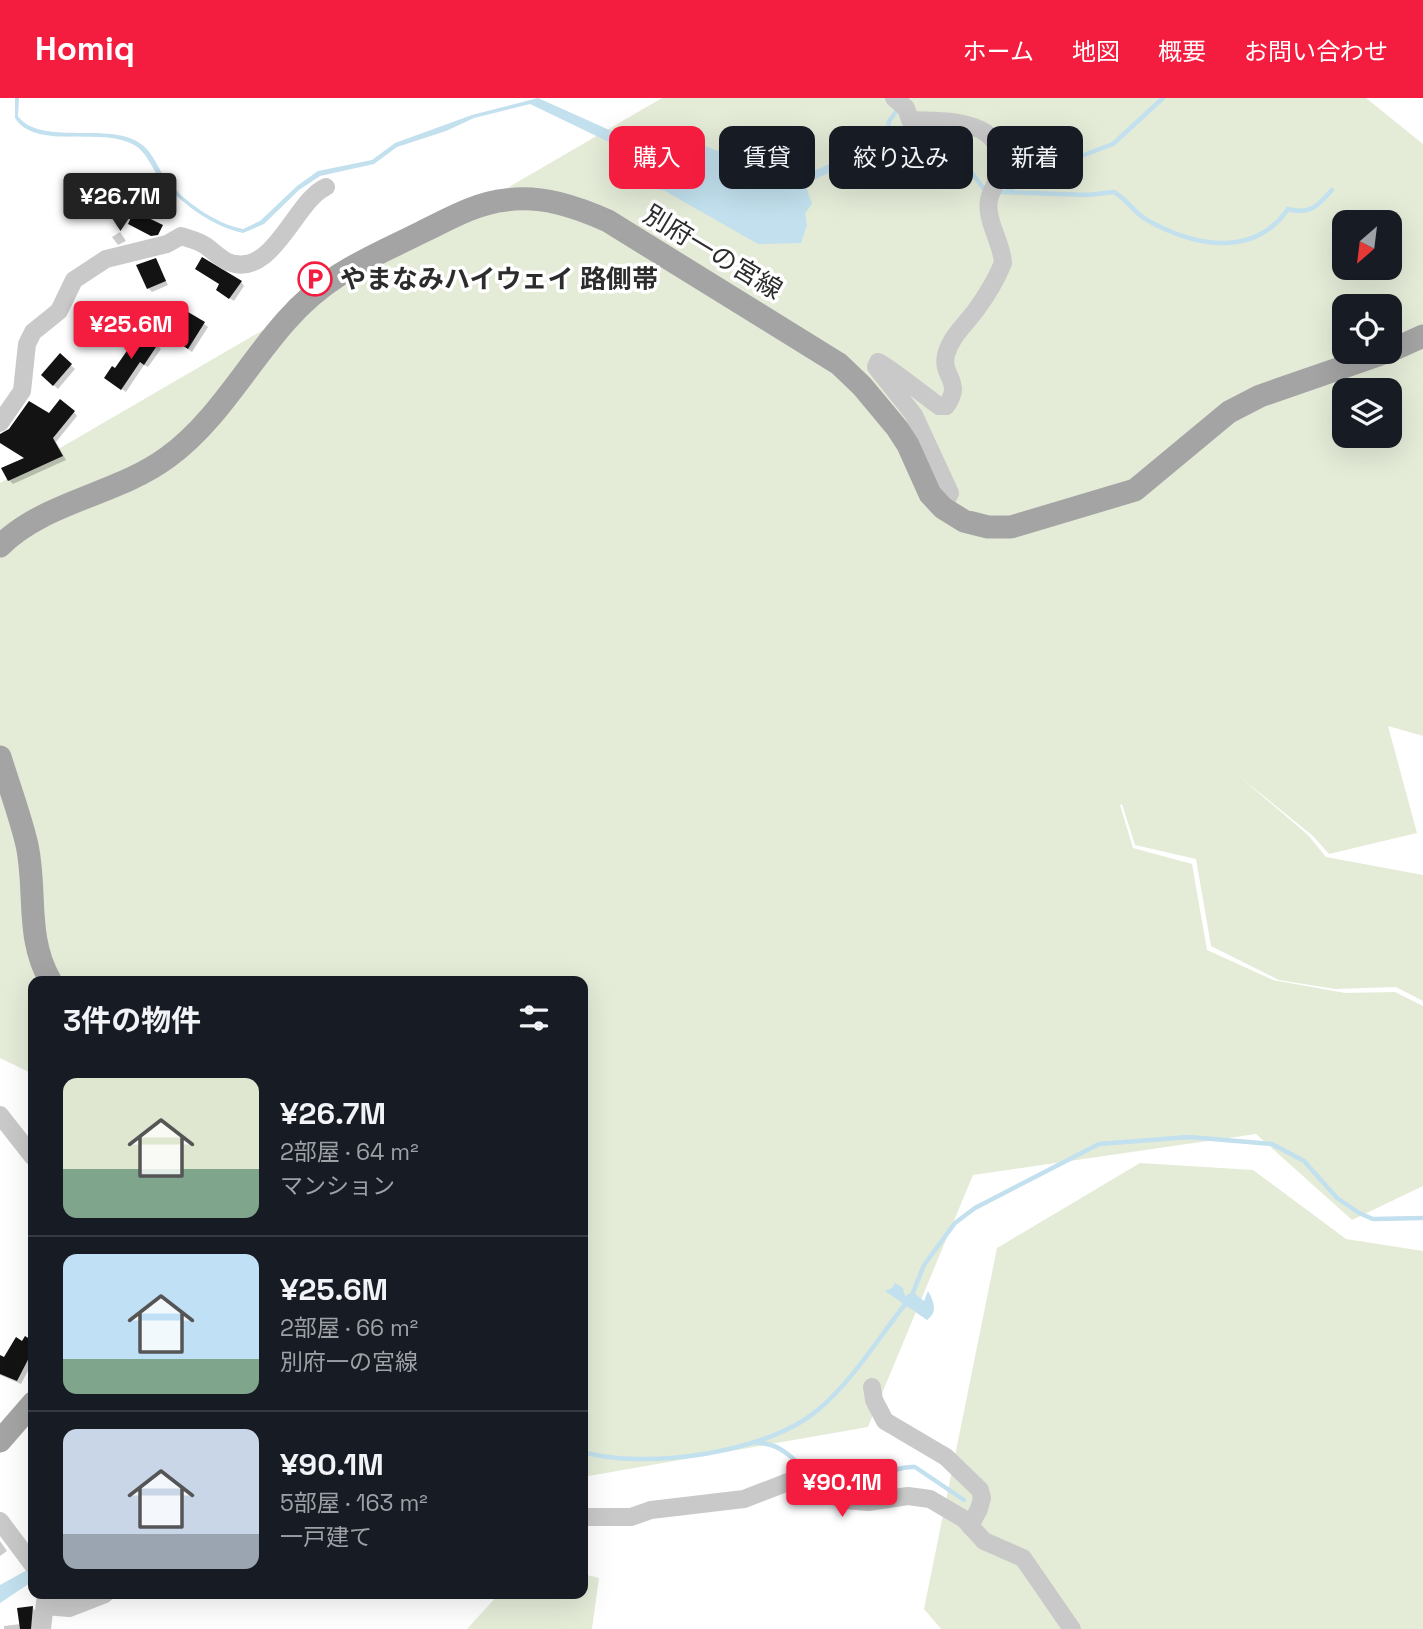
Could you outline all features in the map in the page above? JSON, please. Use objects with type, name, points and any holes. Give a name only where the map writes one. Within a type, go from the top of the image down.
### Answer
[{"type":"main road","name":"別府一の宮線","points":[[0,547],[41,518],[147,471],[188,441],[287,320],[342,271],[472,208],[505,200],[528,199],[584,210],[608,221],[839,364],[862,386],[897,428],[908,445],[930,494],[943,508],[964,521],[988,527],[1011,527],[1135,490],[1229,412],[1260,397],[1352,364]]},
{"type":"main road","name":"別府一の宮線","points":[[1402,345],[1423,336]]},
{"type":"main road","points":[[0,757],[27,845],[31,923],[37,952],[48,976]]},
{"type":"main road","points":[[0,1441],[28,1409]]},
{"type":"street","points":[[894,98],[906,108],[910,120],[953,121],[985,131],[997,145],[1001,165],[989,201],[1003,263],[986,296],[954,335],[945,357],[954,386],[953,397],[946,406],[939,406],[898,378],[883,363],[878,362],[876,367],[914,415],[950,494],[943,508]]},
{"type":"street","points":[[0,424],[22,391],[27,344],[33,332],[37,325],[59,311],[74,281],[123,253],[167,244],[181,236],[203,244],[229,262],[249,262],[275,246],[306,205],[326,187]]},
{"type":"street","points":[[0,1115],[28,1151]]},
{"type":"street","points":[[872,1387],[874,1400],[885,1421],[946,1457],[980,1490],[982,1498],[979,1509],[970,1526]]},
{"type":"street","points":[[588,1517],[638,1516],[651,1510],[744,1499],[788,1482],[846,1500],[868,1502],[908,1496],[930,1499],[964,1519],[984,1541],[1023,1558],[1072,1629]]},
{"type":"street","points":[[0,1521],[28,1559]]},
{"type":"street","points":[[42,1629],[46,1600],[69,1608],[92,1599]]},
{"type":"green space","points":[[662,98],[1366,98],[1423,144],[1423,736],[1388,726],[1417,833],[1329,854],[1313,836],[1240,777],[1308,835],[1326,857],[1423,875],[1423,1001],[1396,987],[1335,989],[1279,980],[1211,946],[1196,859],[1135,845],[1122,804],[1120,805],[1133,848],[1192,864],[1207,950],[1273,980],[1345,993],[1395,992],[1423,1006],[1423,1186],[1352,1220],[1256,1134],[973,1175],[868,1427],[588,1476],[588,976],[28,976],[28,1072],[0,1058],[0,483],[609,129],[609,189],[705,189],[705,126],[614,126]]},
{"type":"green space","points":[[1140,1163],[1253,1170],[1346,1239],[1423,1251],[1423,1629],[941,1629],[924,1609],[997,1248]]},
{"type":"green space","points":[[588,1575],[599,1578],[592,1629],[467,1629],[494,1599],[588,1599]]},
{"type":"water","points":[[15,98],[19,98],[18,116],[39,129],[104,133],[139,142],[149,151],[166,179],[191,203],[211,217],[243,229],[260,221],[297,186],[318,171],[372,160],[395,143],[472,115],[538,98],[609,130],[609,142],[530,104],[474,118],[446,131],[397,147],[374,164],[320,176],[299,190],[264,224],[243,233],[219,225],[186,204],[159,177],[143,152],[134,145],[100,137],[36,133],[15,118]]},
{"type":"water","points":[[705,146],[719,151],[719,189],[807,189],[812,204],[805,213],[807,225],[801,243],[758,244],[665,191],[656,189],[705,189]]},
{"type":"water","points":[[829,164],[829,172],[816,179],[815,170]]},
{"type":"water","points":[[895,1283],[903,1288],[905,1296],[913,1292],[924,1301],[928,1291],[934,1307],[933,1314],[927,1320],[885,1291]]},
{"type":"water","points":[[28,1570],[28,1584],[0,1603],[0,1585]]},
{"type":"building","points":[[134,211],[163,225],[158,235],[151,236],[128,224]]},
{"type":"building","points":[[202,257],[242,281],[229,299],[216,290],[219,284],[195,269]]},
{"type":"building","points":[[156,258],[166,281],[147,289],[136,265]]},
{"type":"building","points":[[188,312],[205,322],[188,349],[171,338]]},
{"type":"building","points":[[140,332],[158,344],[144,365],[140,362],[121,390],[104,378],[112,366],[115,368]]},
{"type":"building","points":[[60,353],[72,364],[53,386],[41,375]]},
{"type":"building","points":[[60,399],[75,411],[53,438],[63,456],[8,481],[1,468],[24,458],[0,443],[0,434],[9,429],[29,401],[49,413]]},
{"type":"building","points":[[25,1336],[28,1338],[28,1360],[17,1381],[0,1374],[0,1355],[4,1357],[16,1337],[22,1341]]},
{"type":"building","points":[[33,1606],[31,1629],[20,1629],[17,1608]]},
{"type":"waterway","points":[[1007,191],[1055,166],[1113,144],[1163,98]]},
{"type":"waterway","points":[[888,126],[899,108]]},
{"type":"waterway","points":[[973,174],[984,189]]},
{"type":"waterway","points":[[1001,192],[1088,195],[1114,192],[1142,217],[1165,229],[1184,237],[1223,243],[1258,235],[1274,225],[1288,209],[1302,211],[1313,208],[1332,190]]},
{"type":"waterway","points":[[912,1295],[924,1265],[955,1223],[975,1208],[1099,1144],[1189,1137],[1272,1144],[1304,1161],[1337,1198],[1359,1213],[1373,1219],[1423,1218]]},
{"type":"waterway","points":[[588,1453],[639,1459],[672,1458],[739,1447],[770,1437],[797,1424],[832,1397],[907,1302]]},
{"type":"waterway","points":[[754,1442],[777,1447],[809,1473],[829,1483],[854,1484],[905,1467],[915,1467],[964,1500]]},
{"type":"place","name":"やまなみハイウェイ 路側帯","points":[[315,279]]}]
